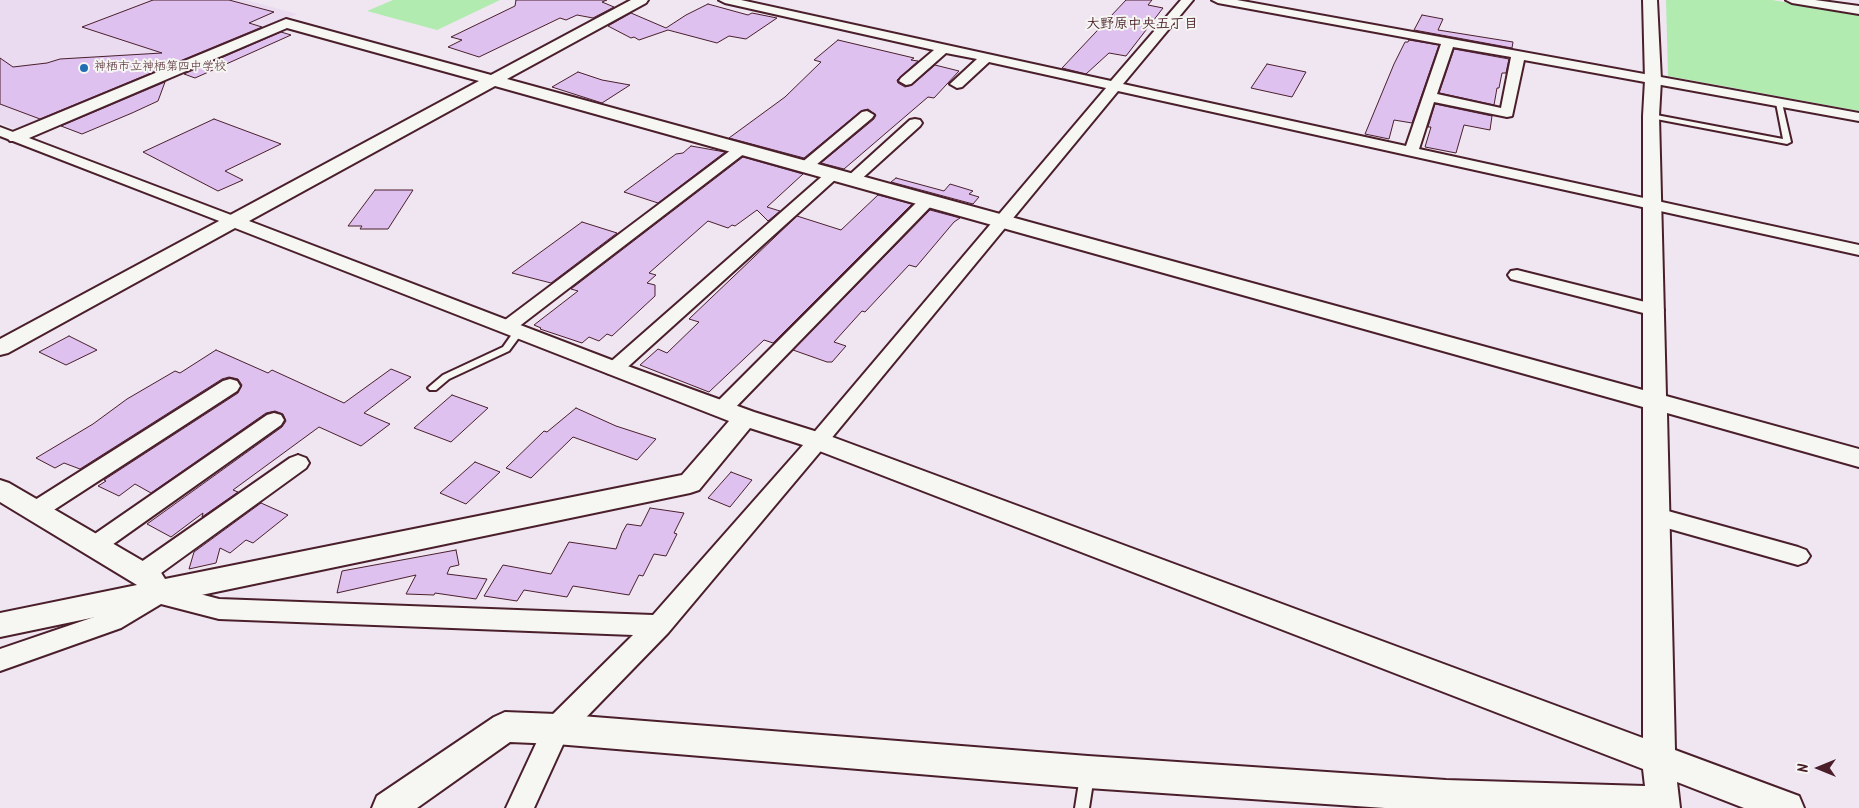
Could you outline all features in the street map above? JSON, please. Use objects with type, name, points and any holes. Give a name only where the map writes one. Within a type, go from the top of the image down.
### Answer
[{"type":"street","points":[[0,348],[641,0]]},
{"type":"street","points":[[725,0],[1859,250]]},
{"type":"street","points":[[520,808],[556,729],[659,626],[818,441],[1000,221],[1187,0]]},
{"type":"street","points":[[1218,0],[1859,117]]},
{"type":"street","points":[[389,808],[505,727],[556,729],[1446,802],[1663,805],[1658,760],[1655,310],[1651,116],[1653,80],[1650,0]]},
{"type":"street","points":[[1792,0],[1859,10]]},
{"type":"street","points":[[16,138],[286,23],[1859,458]]},
{"type":"street","points":[[1411,151],[1448,42]]},
{"type":"street","points":[[906,81],[944,48]]},
{"type":"street","points":[[1430,97],[1508,113],[1518,55]]},
{"type":"street","points":[[957,84],[987,57]]},
{"type":"street","points":[[805,167],[867,115]]},
{"type":"street","points":[[852,180],[915,123]]},
{"type":"street","points":[[0,131],[614,369],[734,413],[818,441],[1787,808]]},
{"type":"street","points":[[513,330],[740,150]]},
{"type":"street","points":[[614,369],[832,175]]},
{"type":"street","points":[[0,625],[150,584],[690,483],[734,413],[927,201]]},
{"type":"street","points":[[1517,275],[1655,310]]},
{"type":"street","points":[[35,511],[230,386]]},
{"type":"street","points":[[94,546],[274,420]]},
{"type":"street","points":[[0,660],[112,621],[150,584],[298,463]]},
{"type":"street","points":[[0,490],[94,546],[150,584],[219,608],[659,626]]},
{"type":"street","points":[[1657,517],[1798,556]]},
{"type":"lane","points":[[1651,116],[1787,142],[1779,103]]},
{"type":"lane","points":[[433,388],[446,378],[506,349],[513,330]]},
{"type":"lane","points":[[1082,808],[1088,772]]},
{"type":"shaded area","name":"神栖市立神栖第四中学校","points":[[0,0],[246,0],[297,14],[20,131],[0,123]]},
{"type":"green space","points":[[393,0],[500,0],[437,30],[367,11]]},
{"type":"green space","points":[[1666,0],[1772,0],[1859,14],[1859,111],[1668,76]]},
{"type":"building","points":[[153,0],[229,0],[274,12],[249,23],[262,27],[40,119],[0,104],[0,58],[13,67],[47,63],[60,59],[162,53],[82,27]]},
{"type":"building","points":[[516,0],[607,0],[602,2],[614,7],[593,18],[577,15],[566,20],[560,18],[479,57],[448,47],[462,40],[451,37],[515,6]]},
{"type":"building","points":[[1126,0],[1152,0],[1148,5],[1163,8],[1126,56],[1109,53],[1086,74],[1062,68]]},
{"type":"building","points":[[708,4],[748,15],[752,13],[777,18],[746,39],[729,36],[717,43],[668,30],[639,40],[608,26],[631,13],[666,28]]},
{"type":"building","points":[[1422,15],[1443,19],[1438,30],[1513,42],[1512,48],[1414,30]]},
{"type":"building","points":[[281,32],[291,35],[195,78],[184,74]]},
{"type":"building","points":[[838,40],[914,58],[911,60],[918,61],[897,80],[898,83],[905,87],[912,85],[935,65],[959,71],[934,98],[928,97],[844,169],[821,163],[874,119],[876,115],[868,109],[861,111],[804,158],[729,138],[785,97],[821,62],[814,60]]},
{"type":"building","points":[[1409,40],[1439,45],[1412,123],[1394,120],[1389,139],[1365,134],[1394,64],[1405,42]]},
{"type":"building","points":[[1454,49],[1509,59],[1506,73],[1502,73],[1499,88],[1497,88],[1494,105],[1439,93]]},
{"type":"building","points":[[1267,64],[1306,72],[1292,97],[1251,88]]},
{"type":"building","points":[[578,72],[602,80],[630,85],[602,103],[552,87]]},
{"type":"building","points":[[165,82],[158,101],[132,113],[82,134],[61,126]]},
{"type":"building","points":[[1435,104],[1492,116],[1490,130],[1464,125],[1456,153],[1425,147],[1431,127],[1428,127]]},
{"type":"building","points":[[214,119],[281,144],[225,171],[243,180],[218,191],[143,152]]},
{"type":"building","points":[[691,146],[725,152],[658,203],[624,192],[676,154],[683,153]]},
{"type":"building","points":[[743,157],[803,174],[767,207],[780,211],[768,221],[757,210],[735,226],[732,225],[728,228],[708,221],[649,273],[656,275],[647,283],[655,285],[655,296],[612,336],[607,334],[599,341],[589,337],[582,343],[540,329],[534,325],[578,291],[571,289]]},
{"type":"building","points":[[896,178],[944,191],[950,184],[973,191],[969,194],[979,197],[973,204],[891,182]]},
{"type":"building","points":[[375,190],[413,190],[388,229],[360,229],[362,226],[348,226]]},
{"type":"building","points":[[878,195],[912,204],[773,343],[764,340],[709,392],[640,365],[658,349],[667,353],[699,322],[689,319],[797,216],[841,230]]},
{"type":"building","points":[[930,210],[960,218],[954,222],[916,267],[909,265],[865,312],[862,311],[834,342],[846,346],[832,362],[793,350]]},
{"type":"building","points":[[582,222],[617,233],[551,283],[512,273]]},
{"type":"building","points":[[69,336],[97,350],[66,365],[39,352]]},
{"type":"building","points":[[216,350],[268,373],[272,370],[344,403],[391,369],[411,377],[364,413],[390,424],[361,446],[319,427],[233,490],[238,492],[202,517],[203,513],[171,537],[147,524],[282,427],[286,421],[283,414],[275,411],[266,413],[151,493],[135,484],[119,496],[98,486],[106,481],[104,480],[238,393],[242,385],[238,379],[229,377],[222,379],[80,469],[64,463],[55,468],[36,458],[93,424],[127,399],[175,371],[180,373]]},
{"type":"building","points":[[452,395],[488,408],[451,442],[414,428]]},
{"type":"building","points":[[576,408],[616,426],[656,439],[637,460],[573,437],[531,478],[506,468],[544,431],[547,432]]},
{"type":"building","points":[[475,462],[500,472],[466,504],[440,493]]},
{"type":"building","points":[[731,472],[752,480],[730,507],[708,498]]},
{"type":"building","points":[[261,503],[288,515],[253,543],[246,540],[230,553],[220,548],[216,563],[189,569],[194,552]]},
{"type":"building","points":[[650,508],[684,513],[674,533],[677,534],[666,556],[654,554],[643,576],[639,575],[629,595],[573,586],[567,597],[524,590],[517,601],[484,596],[503,565],[551,574],[569,542],[616,549],[627,524],[641,526]]},
{"type":"building","points":[[456,550],[459,565],[450,567],[447,574],[487,579],[476,599],[435,593],[434,595],[406,594],[416,575],[337,593],[342,571]]},
{"type":"place","name":"神栖市立神栖第四中学校","points":[[84,68]]},
{"type":"district","name":"大野原中央五丁目","points":[[1142,26]]}]
